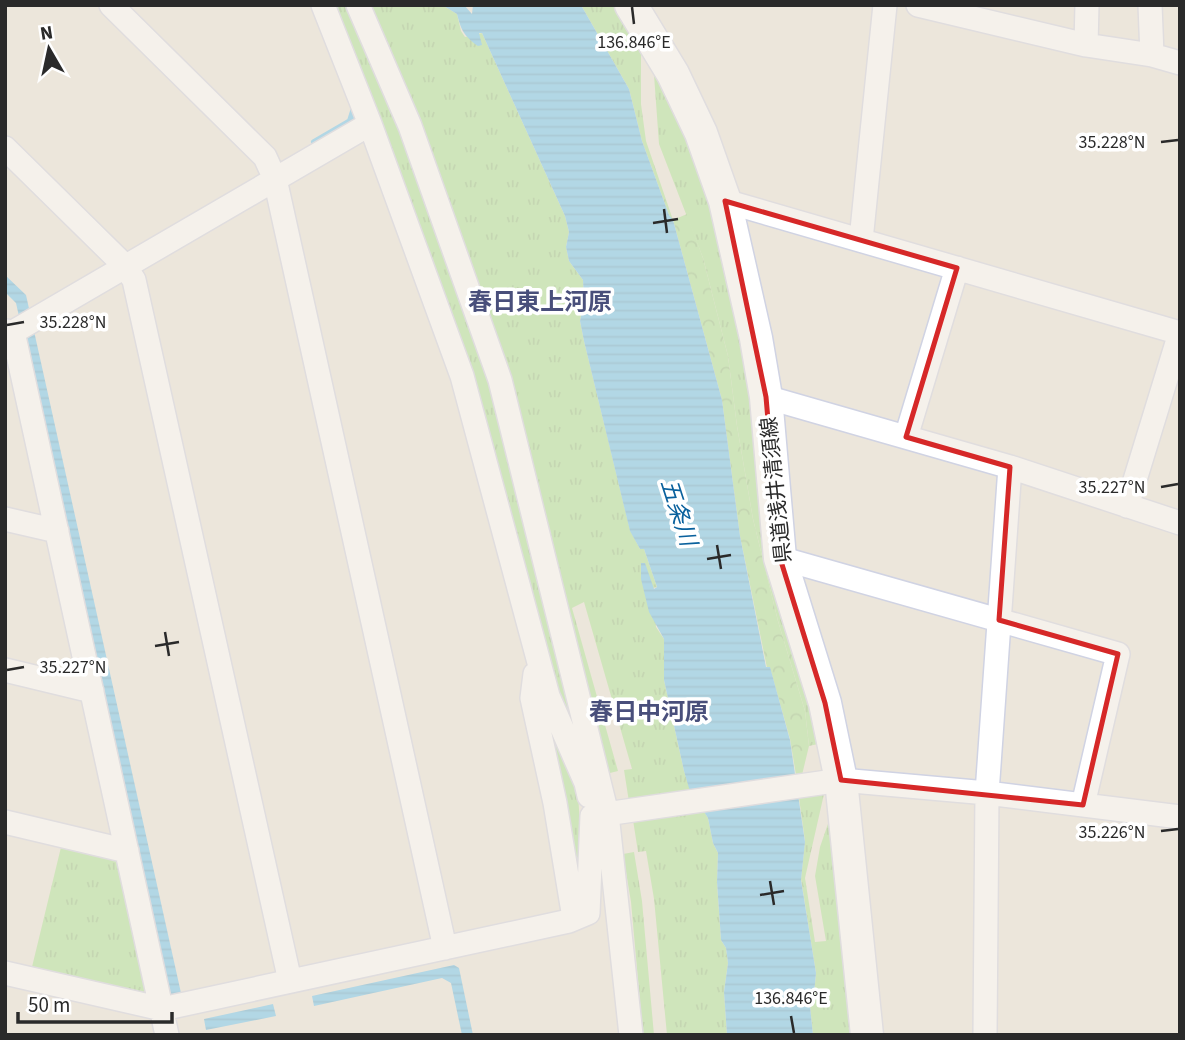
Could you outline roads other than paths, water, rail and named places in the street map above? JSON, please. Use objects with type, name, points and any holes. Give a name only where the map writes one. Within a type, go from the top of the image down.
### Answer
[{"type":"main road","name":"県道浅井清須線","points":[[631,5],[673,74],[701,134],[725,201],[756,338],[766,397],[780,558],[825,703],[867,1035]]},
{"type":"street","points":[[111,5],[265,157],[275,179],[445,948]]},
{"type":"street","points":[[6,975],[162,1009],[445,948],[574,918],[588,912],[606,814],[586,783],[548,696],[462,376],[370,124],[323,5]]},
{"type":"street","points":[[358,5],[410,127],[500,380],[606,814],[631,1035]]},
{"type":"street","points":[[861,240],[885,5]]},
{"type":"street","points":[[918,5],[1086,45],[1152,55],[1180,63]]},
{"type":"street","points":[[1086,45],[1087,5]]},
{"type":"street","points":[[1150,5],[1152,55]]},
{"type":"street","points":[[167,1035],[57,531],[19,327],[370,124]]},
{"type":"street","points":[[5,148],[125,266],[134,281],[290,981]]},
{"type":"street","points":[[725,201],[1180,333],[1127,506]]},
{"type":"street","points":[[906,437],[957,268]]},
{"type":"street","points":[[766,397],[1010,467],[1180,523]]},
{"type":"street","points":[[985,1035],[987,793],[1010,467]]},
{"type":"street","points":[[5,519],[57,531]]},
{"type":"street","points":[[780,558],[1118,654],[1083,805]]},
{"type":"street","points":[[538,654],[532,698],[555,803],[574,918]]},
{"type":"street","points":[[5,670],[92,691]]},
{"type":"street","points":[[606,814],[833,781],[987,793],[1180,817]]},
{"type":"street","points":[[5,822],[127,851]]},
{"type":"water","name":"五条川","points":[[442,5],[464,5],[472,14],[473,5],[581,5],[629,89],[642,141],[673,220],[722,400],[740,536],[766,667],[770,667],[790,740],[805,842],[801,880],[816,973],[810,1006],[813,1035],[727,1035],[724,992],[728,963],[726,948],[721,940],[718,853],[708,818],[689,788],[684,771],[664,680],[664,639],[649,612],[641,579],[641,563],[645,563],[654,589],[657,587],[644,549],[640,549],[630,531],[584,341],[580,321],[584,301],[583,280],[569,261],[566,247],[569,232],[565,216],[482,33],[479,33],[482,45],[478,46],[464,32],[457,14]]},
{"type":"water","points":[[5,275],[26,295],[181,993],[170,996],[16,303],[5,292]]},
{"type":"water","points":[[454,965],[459,968],[473,1035],[462,1035],[451,983],[442,978],[314,1006],[312,996]]},
{"type":"water","points":[[273,1004],[276,1016],[206,1030],[204,1019]]},
{"type":"waterway","points":[[314,142],[350,121],[355,105]]},
{"type":"district","name":"春日東上河原","points":[[540,302]]},
{"type":"district","name":"春日中河原","points":[[649,712]]}]
